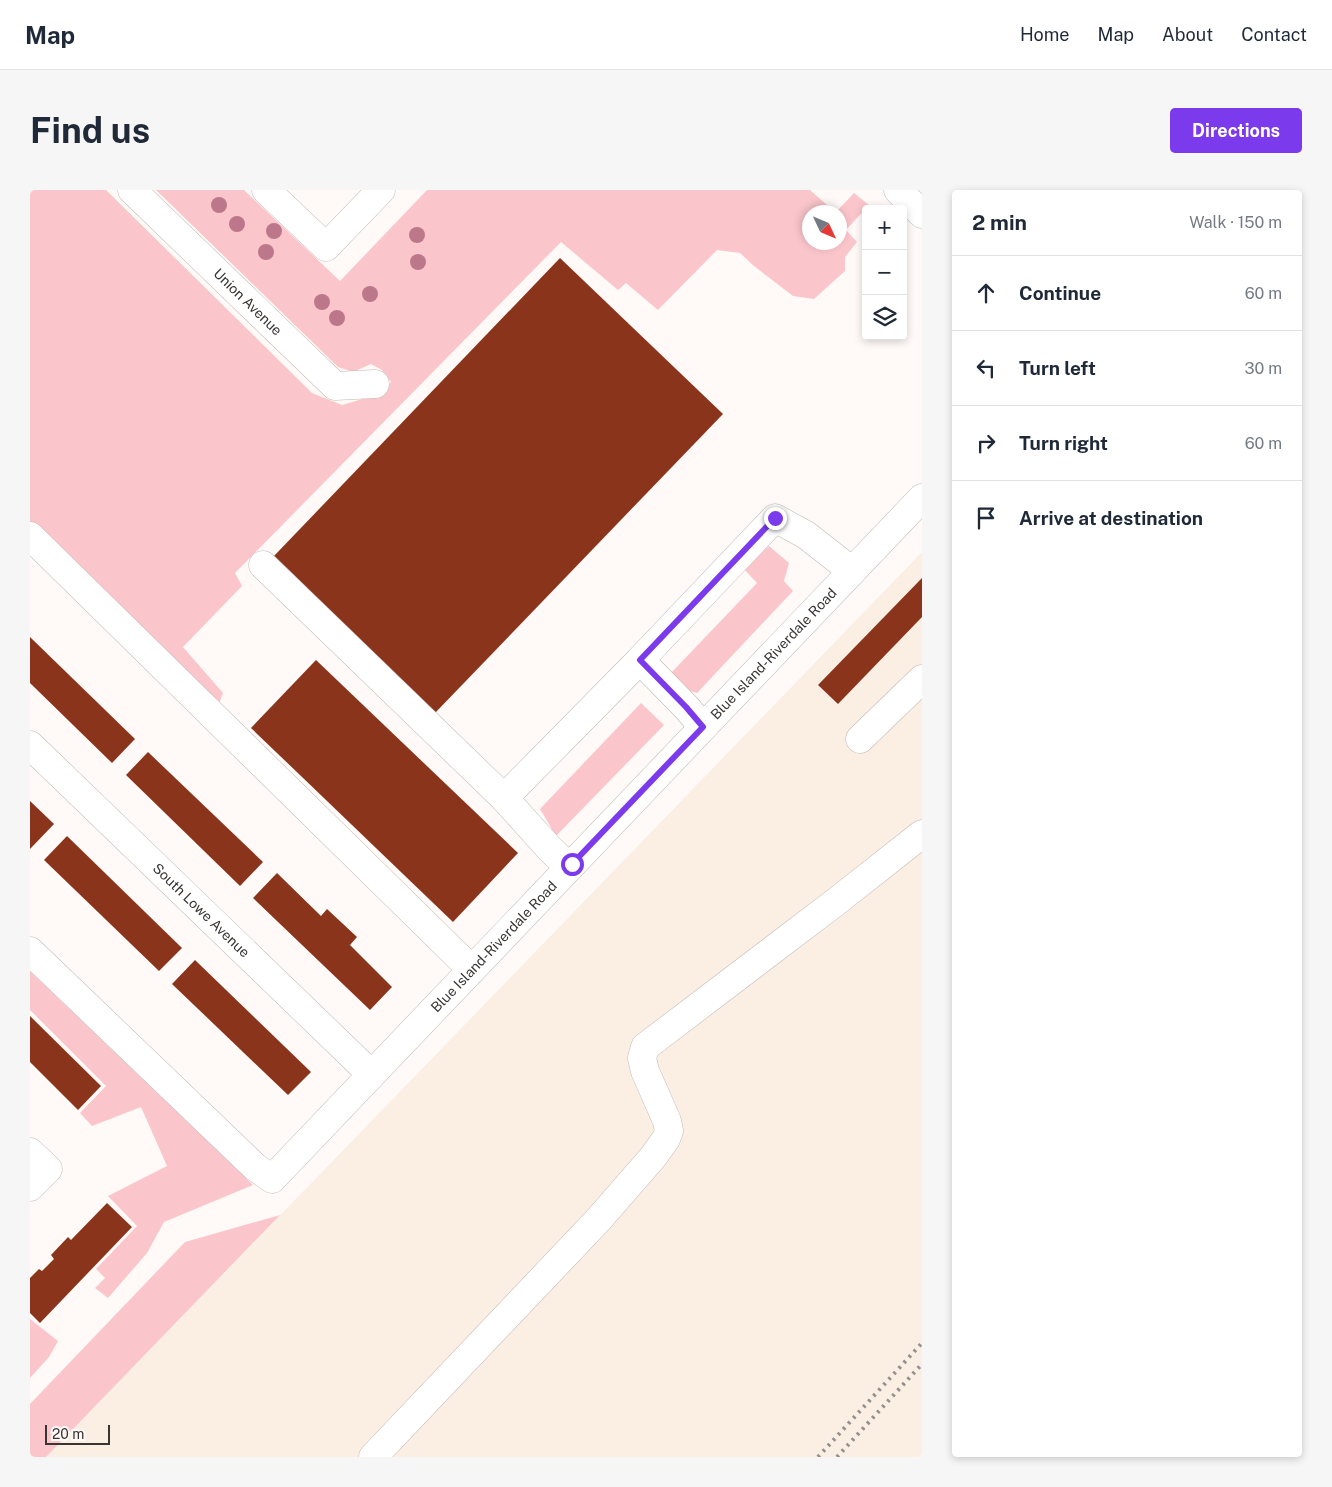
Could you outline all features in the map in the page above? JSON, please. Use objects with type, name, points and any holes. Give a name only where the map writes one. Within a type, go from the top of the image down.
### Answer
[{"type":"street","name":"Union Avenue","points":[[132,190],[335,386],[375,384]]},
{"type":"street","points":[[278,194],[326,247],[381,190]]},
{"type":"street","points":[[898,190],[922,214]]},
{"type":"street","name":"Blue Island-Riverdale Road","points":[[30,951],[255,1167],[272,1179],[922,498]]},
{"type":"street","points":[[504,798],[640,660],[775,518],[806,535],[852,571]]},
{"type":"street","points":[[30,536],[471,969]]},
{"type":"street","points":[[263,565],[504,798],[569,867]]},
{"type":"street","points":[[640,660],[703,727]]},
{"type":"street","points":[[860,740],[922,679]]},
{"type":"street","name":"South Lowe Avenue","points":[[30,745],[371,1074]]},
{"type":"street","points":[[373,1457],[599,1219],[653,1158],[666,1140],[669,1131],[667,1122],[645,1071],[642,1058],[646,1047],[830,907],[922,834]]},
{"type":"shaded area","points":[[30,190],[106,190],[312,393],[342,405],[383,393],[391,382],[382,370],[371,364],[353,372],[338,367],[156,190],[244,190],[340,281],[427,190],[810,190],[827,205],[802,205],[802,250],[847,250],[847,231],[857,242],[845,257],[845,271],[814,299],[793,296],[740,253],[717,250],[658,310],[626,283],[618,290],[561,242],[235,573],[242,586],[183,647],[223,693],[219,704],[30,522]]},
{"type":"shaded area","points":[[854,193],[869,205],[862,205],[862,213],[847,229],[847,205],[843,205]]},
{"type":"shaded area","points":[[769,546],[789,563],[784,581],[793,591],[697,693],[690,691],[671,673],[757,583],[744,569]]},
{"type":"shaded area","points":[[922,552],[922,1457],[46,1457],[510,978]]},
{"type":"shaded area","points":[[641,703],[664,725],[556,836],[540,809]]},
{"type":"shaded area","points":[[30,971],[253,1185],[164,1222],[147,1253],[108,1298],[95,1288],[105,1278],[96,1269],[137,1226],[108,1196],[167,1166],[141,1107],[92,1126],[80,1113],[106,1086],[30,1010]]},
{"type":"shaded area","points":[[280,1215],[46,1457],[30,1457],[30,1404],[185,1242]]},
{"type":"shaded area","points":[[30,1319],[58,1341],[49,1357],[30,1378]]},
{"type":"building","points":[[560,258],[723,414],[435,713],[274,556]]},
{"type":"building","points":[[922,578],[922,617],[838,704],[818,685]]},
{"type":"building","points":[[30,637],[135,739],[112,763],[30,683]]},
{"type":"building","points":[[316,660],[518,853],[453,922],[251,728]]},
{"type":"building","points":[[148,752],[263,862],[240,886],[126,775]]},
{"type":"building","points":[[30,801],[54,824],[30,849]]},
{"type":"building","points":[[67,836],[182,948],[159,971],[44,860]]},
{"type":"building","points":[[277,873],[321,916],[327,909],[357,937],[350,945],[392,987],[370,1010],[253,898]]},
{"type":"building","points":[[195,960],[311,1072],[288,1095],[172,984]]},
{"type":"building","points":[[30,1016],[101,1086],[78,1110],[30,1062]]},
{"type":"building","points":[[107,1203],[132,1227],[40,1323],[30,1313],[30,1278],[39,1269],[42,1271],[54,1259],[51,1255],[68,1237],[71,1240]]},
{"type":"railway","points":[[818,1457],[922,1343]]},
{"type":"railway","points":[[837,1457],[922,1364]]},
{"type":"route","points":[[572,864],[703,727],[640,660],[775,518]]}]
